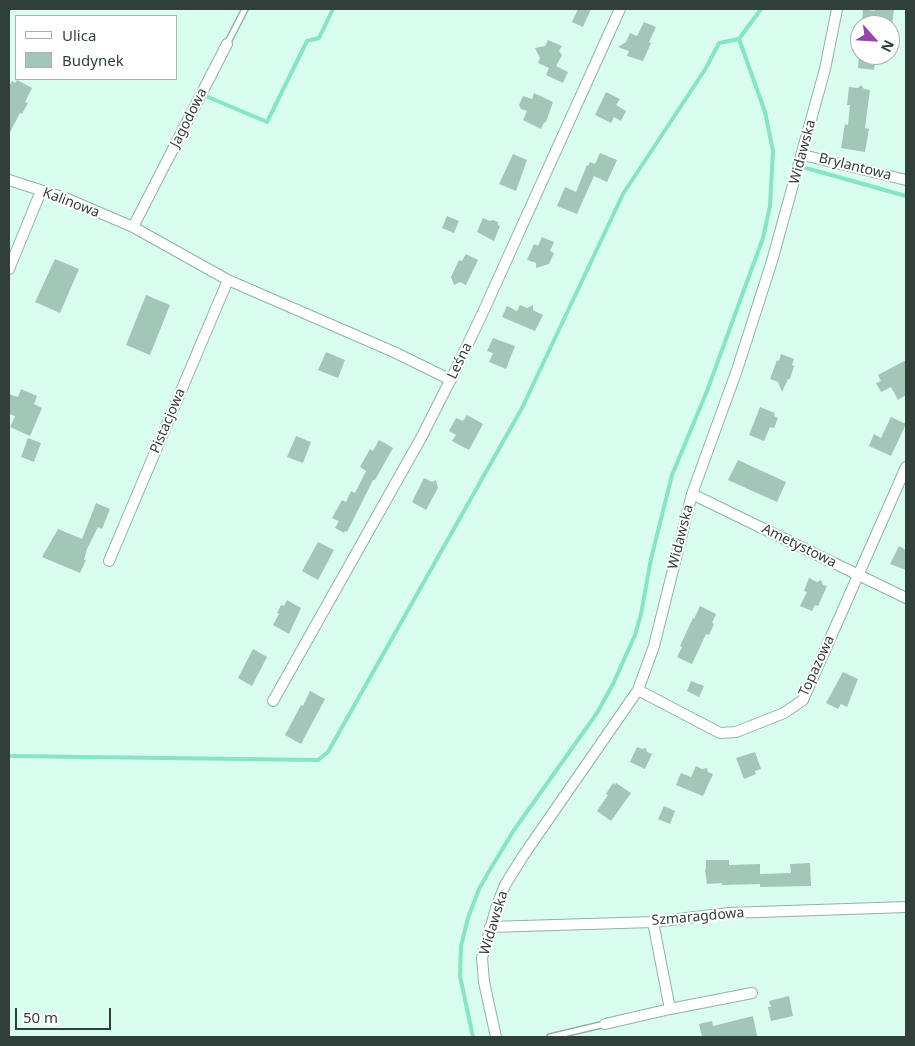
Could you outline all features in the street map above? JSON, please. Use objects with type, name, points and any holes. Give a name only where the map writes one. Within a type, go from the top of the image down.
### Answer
[{"type":"street","name":"Leśna","points":[[273,700],[421,438],[451,380],[620,9]]},
{"type":"street","name":"Widawska","points":[[496,1037],[484,982],[482,958],[490,927],[505,885],[523,856],[554,808],[638,690],[654,646],[692,494],[743,352],[803,155],[825,69],[837,9]]},
{"type":"street","name":"Jagodowa","points":[[133,227],[226,44]]},
{"type":"street","name":"Brylantowa","points":[[803,155],[906,180]]},
{"type":"street","name":"Kalinowa","points":[[9,180],[68,199],[133,227],[228,280],[394,352],[451,380]]},
{"type":"street","points":[[9,269],[41,191]]},
{"type":"street","name":"Pistacjowa","points":[[109,561],[228,280]]},
{"type":"street","name":"Topazowa","points":[[638,690],[720,733],[736,732],[784,713],[803,700],[906,467]]},
{"type":"street","name":"Ametystowa","points":[[692,494],[906,598]]},
{"type":"street","name":"Szmaragdowa","points":[[490,927],[652,922],[729,913],[906,907]]},
{"type":"street","points":[[652,922],[670,1009]]},
{"type":"street","points":[[605,1024],[752,993]]},
{"type":"lane","name":"Jagodowa","points":[[226,44],[245,9]]},
{"type":"lane","points":[[550,1037],[605,1024]]},
{"type":"building","points":[[578,9],[591,9],[583,27],[572,22]]},
{"type":"building","points":[[863,9],[875,11],[875,9],[894,9],[893,15],[863,15]]},
{"type":"building","points":[[644,22],[656,27],[643,61],[627,56],[629,51],[618,47],[626,42],[630,33],[637,36]]},
{"type":"building","points":[[548,40],[562,46],[559,51],[562,55],[556,66],[568,72],[563,83],[546,75],[549,68],[538,63],[540,58],[535,48],[545,46]]},
{"type":"building","points":[[858,65],[875,65],[874,70],[858,68]]},
{"type":"building","points":[[17,80],[32,88],[25,102],[28,103],[22,114],[20,113],[9,134],[9,86],[12,81],[15,83]]},
{"type":"building","points":[[861,85],[864,89],[870,90],[865,128],[869,129],[865,152],[841,148],[845,124],[848,125],[850,105],[847,105],[849,87],[858,88]]},
{"type":"building","points":[[606,92],[620,99],[616,105],[626,111],[621,121],[614,117],[611,123],[595,115]]},
{"type":"building","points":[[534,93],[553,102],[546,122],[541,129],[523,120],[527,111],[521,109],[519,105],[523,96],[532,99]]},
{"type":"building","points":[[600,153],[617,160],[607,182],[594,176],[577,214],[557,206],[565,187],[576,192],[587,165],[590,162],[595,164]]},
{"type":"building","points":[[513,154],[527,160],[516,191],[499,184]]},
{"type":"building","points":[[447,216],[459,221],[454,233],[442,228]]},
{"type":"building","points":[[483,218],[498,222],[500,226],[494,241],[477,232]]},
{"type":"building","points":[[542,237],[554,242],[550,251],[554,253],[549,264],[536,268],[536,263],[527,260],[534,244],[538,246]]},
{"type":"building","points":[[466,254],[478,260],[466,285],[460,282],[454,285],[451,277],[459,260],[462,261]]},
{"type":"building","points":[[55,259],[79,269],[60,313],[35,302]]},
{"type":"building","points":[[146,295],[170,305],[150,355],[126,345]]},
{"type":"building","points":[[520,305],[527,308],[533,305],[533,310],[543,315],[535,331],[502,317],[507,306],[517,311]]},
{"type":"building","points":[[493,338],[515,346],[506,369],[489,362],[493,353],[487,351]]},
{"type":"building","points":[[326,352],[345,360],[338,378],[318,370]]},
{"type":"building","points":[[781,354],[794,359],[790,379],[788,379],[782,392],[778,382],[770,379]]},
{"type":"building","points":[[906,360],[906,395],[898,400],[891,387],[881,392],[876,383],[881,381],[878,375]]},
{"type":"building","points":[[21,389],[37,396],[34,404],[42,408],[30,436],[10,427],[15,416],[9,414],[9,394],[18,397]]},
{"type":"building","points":[[760,407],[775,413],[774,416],[778,418],[774,428],[770,427],[764,441],[749,435]]},
{"type":"building","points":[[467,415],[483,424],[469,450],[452,441],[456,435],[449,431],[456,418],[463,421]]},
{"type":"building","points":[[891,417],[906,424],[891,456],[869,446],[874,434],[881,438]]},
{"type":"building","points":[[296,436],[311,442],[303,463],[287,457]]},
{"type":"building","points":[[28,438],[41,443],[34,462],[21,457]]},
{"type":"building","points":[[379,440],[393,448],[375,480],[373,480],[347,532],[345,531],[344,533],[335,528],[339,521],[332,518],[342,500],[346,502],[351,491],[355,493],[366,471],[360,467],[370,449],[373,451]]},
{"type":"building","points":[[738,460],[786,482],[777,502],[728,480]]},
{"type":"building","points":[[424,478],[432,482],[436,480],[438,488],[426,510],[412,502]]},
{"type":"building","points":[[96,503],[110,509],[102,529],[98,527],[87,549],[84,560],[86,560],[80,573],[42,557],[58,529],[82,539]]},
{"type":"building","points":[[318,542],[334,550],[318,580],[302,571]]},
{"type":"building","points":[[899,546],[906,550],[906,570],[890,564]]},
{"type":"building","points":[[809,578],[817,582],[821,580],[823,585],[827,586],[818,606],[815,605],[812,611],[800,606],[807,592],[804,591]]},
{"type":"building","points":[[287,600],[301,608],[289,634],[273,625],[281,605],[284,606]]},
{"type":"building","points":[[700,606],[716,614],[709,635],[706,634],[692,664],[677,657],[682,647],[680,646]]},
{"type":"building","points":[[253,649],[267,657],[252,686],[238,678]]},
{"type":"building","points":[[843,672],[858,679],[847,707],[841,704],[838,709],[826,703]]},
{"type":"building","points":[[691,681],[704,686],[699,697],[687,691]]},
{"type":"building","points":[[310,691],[325,699],[301,744],[285,735]]},
{"type":"building","points":[[637,747],[646,748],[647,752],[652,754],[645,769],[630,762]]},
{"type":"building","points":[[755,752],[761,769],[755,771],[756,774],[744,779],[736,758]]},
{"type":"building","points":[[696,766],[702,769],[707,768],[708,772],[713,774],[703,796],[676,785],[681,773],[691,777]]},
{"type":"building","points":[[613,783],[631,793],[611,821],[597,811],[608,795],[606,794]]},
{"type":"building","points":[[664,806],[675,811],[670,824],[658,819]]},
{"type":"building","points":[[706,860],[729,860],[729,865],[760,864],[760,874],[791,873],[790,864],[810,863],[811,886],[760,887],[760,884],[707,884]]},
{"type":"building","points":[[789,996],[793,1016],[771,1021],[768,1007],[771,1007],[769,1001]]},
{"type":"building","points":[[753,1016],[757,1036],[702,1037],[699,1024],[712,1021],[713,1026]]},
{"type":"waterway","points":[[208,97],[267,122],[307,41],[319,38],[333,9]]},
{"type":"waterway","points":[[473,1037],[460,976],[461,946],[468,918],[479,889],[514,830],[597,713],[613,684],[635,635],[641,614],[651,559],[672,475],[707,391],[763,238],[770,206],[773,151],[765,112],[739,39],[761,9]]},
{"type":"waterway","points":[[9,756],[318,760],[328,752],[522,408],[623,194],[706,68],[719,43],[739,39]]},
{"type":"waterway","points":[[806,168],[906,196]]}]
